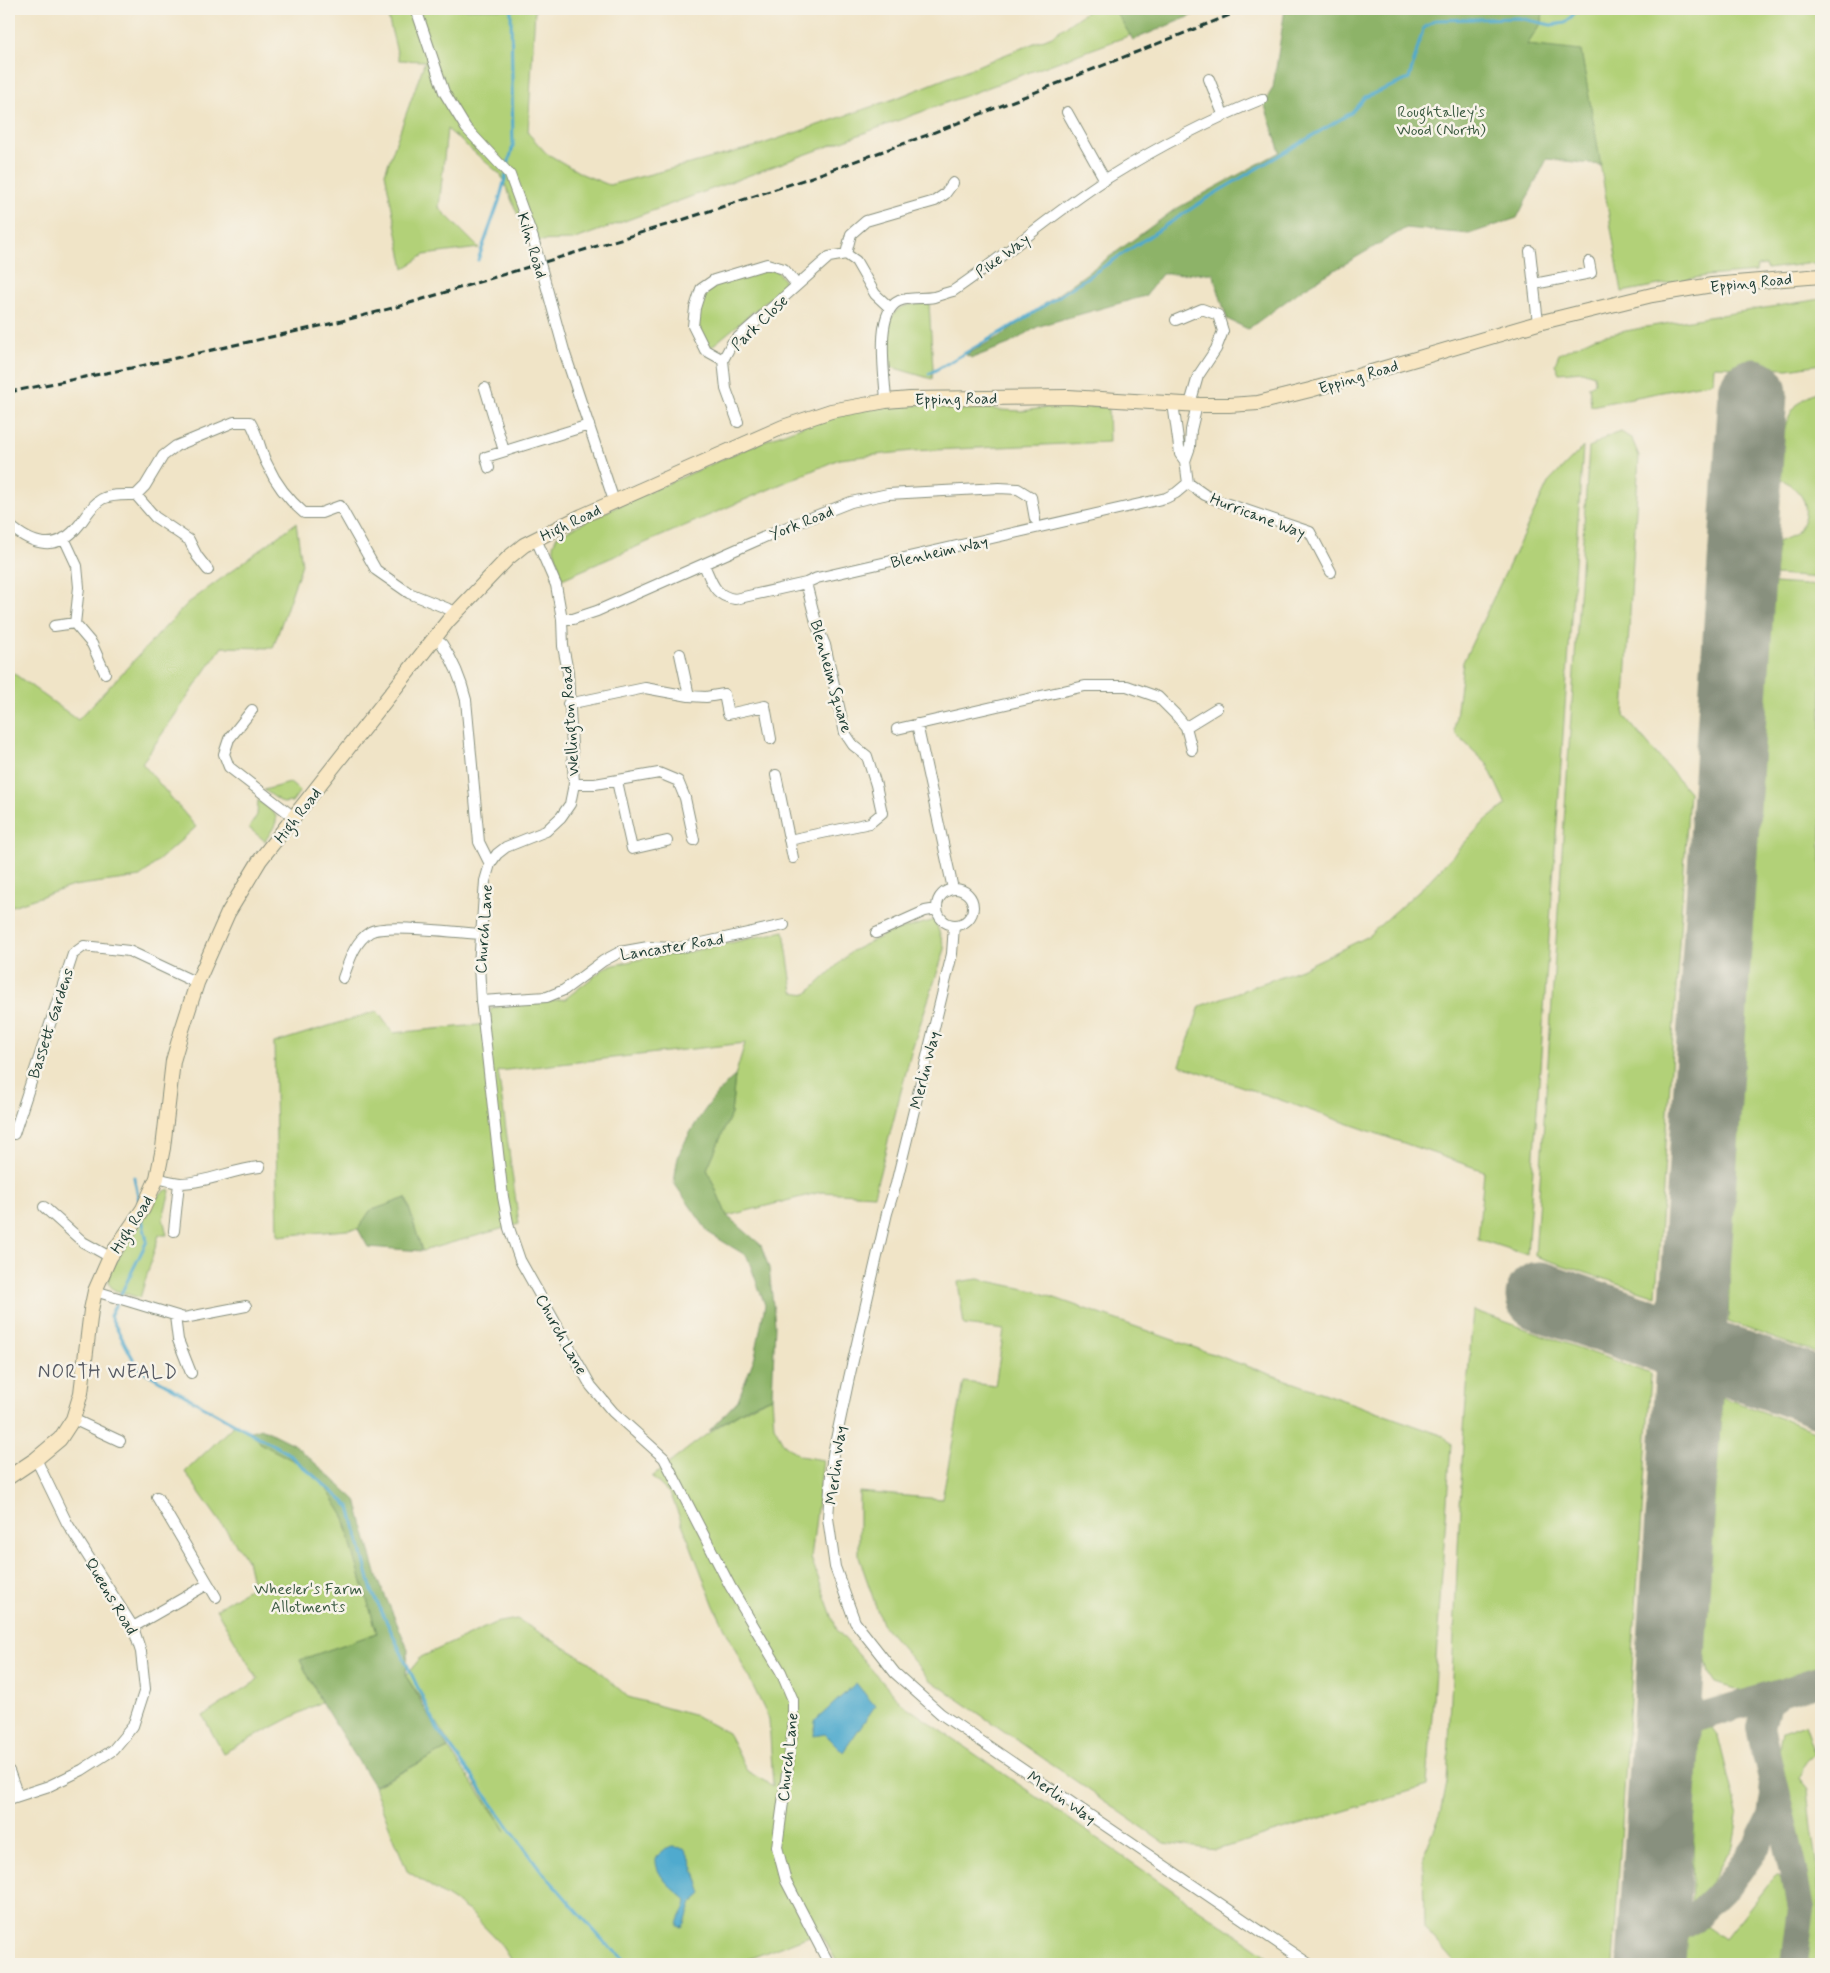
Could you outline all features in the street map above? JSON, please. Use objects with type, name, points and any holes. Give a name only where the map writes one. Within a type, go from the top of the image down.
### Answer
[{"type":"main road","name":"Epping Road","points":[[886,401],[1047,397],[1230,405],[1275,399],[1538,323],[1652,295],[1712,285],[1821,276]]},
{"type":"main road","name":"High Road","points":[[9,1478],[60,1439],[73,1419],[82,1392],[89,1319],[95,1291],[110,1257],[143,1209],[157,1178],[163,1148],[174,1061],[181,1033],[197,983],[228,913],[260,860],[295,818],[400,680],[456,612],[508,558],[524,545],[614,501],[783,426],[831,410],[886,401]]},
{"type":"street","name":"Kiln Road","points":[[416,9],[444,92],[466,128],[510,175],[533,238],[558,331],[614,501]]},
{"type":"street","points":[[1209,79],[1224,114]]},
{"type":"street","name":"Pike Way","points":[[890,308],[898,302],[934,297],[953,291],[1105,180],[1161,147],[1224,114],[1262,99]]},
{"type":"street","points":[[1067,112],[1105,180]]},
{"type":"street","points":[[886,401],[883,334],[885,317],[890,308],[875,294],[856,261],[846,254],[851,234],[866,221],[935,201],[945,194],[953,183]]},
{"type":"street","points":[[1530,251],[1538,323]]},
{"type":"street","name":"Park Close","points":[[738,422],[726,390],[723,360],[732,342],[829,257],[846,254]]},
{"type":"street","points":[[1534,284],[1591,273],[1589,262]]},
{"type":"street","name":"Park Close","points":[[723,360],[706,350],[693,326],[694,308],[701,289],[714,280],[766,264],[784,269],[797,285]]},
{"type":"street","points":[[1176,320],[1202,309],[1218,314],[1222,331],[1216,349],[1198,376],[1196,409],[1191,430],[1190,447],[1185,461],[1188,483]]},
{"type":"street","points":[[485,388],[504,451]]},
{"type":"street","points":[[1173,403],[1180,454],[1185,461]]},
{"type":"street","points":[[9,525],[32,542],[49,544],[64,538],[78,527],[91,508],[102,499],[121,495],[136,495],[145,486],[163,456],[176,446],[234,422],[250,422],[255,430],[268,466],[290,501],[304,513],[322,513],[340,506],[376,570],[409,593],[456,612]]},
{"type":"street","points":[[489,468],[486,457],[589,425]]},
{"type":"street","name":"Hurricane Way","points":[[1188,483],[1205,496],[1310,532],[1332,572]]},
{"type":"street","name":"Blenheim Way","points":[[704,564],[716,589],[724,597],[735,599],[817,578],[1166,498],[1176,493],[1188,483]]},
{"type":"street","name":"York Road","points":[[562,618],[573,619],[597,611],[825,511],[851,502],[888,494],[999,488],[1018,489],[1031,497],[1035,519]]},
{"type":"street","points":[[136,495],[155,517],[189,540],[197,556],[208,570]]},
{"type":"street","points":[[64,538],[77,566],[79,587],[75,623],[92,644],[105,673]]},
{"type":"street","name":"Wellington Road","points":[[490,864],[497,854],[506,847],[546,831],[561,817],[570,804],[574,784],[568,704],[568,672],[563,646],[562,618],[556,584],[536,539]]},
{"type":"street","name":"Blenheim Square","points":[[790,840],[870,823],[882,813],[867,756],[853,745],[845,732],[825,645],[817,626],[806,582]]},
{"type":"street","points":[[54,626],[75,623]]},
{"type":"street","name":"Church Lane","points":[[442,644],[461,679],[466,700],[479,842],[490,864],[485,881],[479,965],[481,1001],[508,1228],[520,1260],[591,1386],[613,1412],[664,1458],[730,1586],[781,1672],[793,1700],[793,1728],[777,1847],[786,1881],[829,1964]]},
{"type":"street","points":[[680,654],[689,696]]},
{"type":"street","points":[[896,729],[1086,686],[1127,686],[1158,697],[1186,727],[1192,750]]},
{"type":"street","points":[[568,704],[645,688],[689,696],[724,694],[728,714],[765,706],[771,739]]},
{"type":"street","points":[[1186,727],[1217,708]]},
{"type":"street","points":[[252,710],[229,739],[224,754],[229,767],[295,818]]},
{"type":"street","points":[[916,724],[953,889]]},
{"type":"street","points":[[574,784],[595,784],[659,773],[678,781],[685,798],[694,840]]},
{"type":"street","points":[[776,775],[793,858]]},
{"type":"street","points":[[617,781],[632,848],[667,841]]},
{"type":"street","points":[[953,889],[958,889],[968,894],[974,908],[969,919],[954,925],[944,921],[937,909],[939,898],[948,890],[953,889]]},
{"type":"street","points":[[876,932],[925,911],[937,909]]},
{"type":"street","name":"Lancaster Road","points":[[481,1001],[547,997],[564,990],[603,961],[620,952],[648,947],[680,948],[784,925]]},
{"type":"street","name":"Merlin Way","points":[[954,925],[952,954],[896,1184],[887,1213],[833,1455],[828,1518],[835,1567],[855,1622],[895,1673],[941,1714],[1309,1964]]},
{"type":"street","points":[[343,978],[356,945],[371,932],[391,928],[482,934]]},
{"type":"street","name":"Bassett Gardens","points":[[14,1134],[73,954],[84,946],[129,951],[197,983]]},
{"type":"street","points":[[157,1178],[179,1183],[196,1182],[244,1168],[260,1168]]},
{"type":"street","points":[[174,1231],[179,1183]]},
{"type":"street","points":[[44,1207],[83,1242],[110,1257]]},
{"type":"street","points":[[95,1291],[184,1318],[246,1306]]},
{"type":"street","points":[[175,1316],[178,1340],[191,1373]]},
{"type":"street","points":[[73,1419],[120,1442]]},
{"type":"street","name":"Queens Road","points":[[9,1771],[13,1797],[49,1786],[82,1770],[113,1750],[133,1726],[144,1689],[141,1652],[133,1627],[67,1523],[36,1459]]},
{"type":"street","points":[[157,1497],[216,1597]]},
{"type":"street","points":[[133,1627],[208,1584]]},
{"type":"green space","points":[[386,9],[535,9],[528,133],[546,153],[582,174],[609,185],[754,147],[894,99],[1052,36],[1090,9],[1195,9],[1166,22],[573,240],[529,241],[501,175],[447,129],[439,208],[479,248],[424,255],[404,269],[385,173],[425,61],[399,60]]},
{"type":"green space","points":[[1114,9],[1207,9],[1133,40]]},
{"type":"green space","name":"Roughtalley's Wood (North)","points":[[1285,9],[1543,9],[1542,22],[1527,45],[1581,51],[1601,165],[1547,159],[1517,218],[1469,234],[1406,228],[1304,288],[1248,329],[1227,319],[1213,273],[1162,274],[1145,296],[1037,327],[1009,344],[972,358],[966,355],[1002,335],[1174,210],[1280,152],[1264,103],[1273,88]]},
{"type":"green space","points":[[1543,9],[1821,9],[1821,262],[1767,269],[1765,265],[1757,266],[1756,272],[1706,276],[1622,292],[1581,52],[1527,45],[1542,22]]},
{"type":"green space","points":[[768,267],[775,269],[787,284],[711,347],[701,336],[698,324],[697,310],[705,295],[712,286]]},
{"type":"green space","points":[[1821,299],[1821,364],[1788,369],[1714,366],[1713,382],[1591,406],[1589,386],[1595,383],[1594,375],[1582,371],[1559,373],[1555,364],[1559,354],[1595,337]]},
{"type":"green space","points":[[929,303],[932,379],[891,367],[889,339],[890,321],[900,308]]},
{"type":"green space","points":[[1821,390],[1821,578],[1775,575],[1778,542],[1796,533],[1802,525],[1805,515],[1804,503],[1799,493],[1780,478],[1781,451],[1785,425],[1797,404],[1807,396]]},
{"type":"green space","points":[[909,405],[974,405],[999,410],[1023,411],[1057,406],[1108,407],[1109,442],[912,451],[839,459],[562,579],[553,545],[557,536],[664,485],[788,432],[842,414],[867,409]]},
{"type":"green space","points":[[1621,432],[1632,439],[1639,456],[1624,716],[1689,792],[1656,1296],[1535,1256],[1589,448],[1608,436]]},
{"type":"green space","points":[[1583,447],[1527,1255],[1478,1239],[1484,1171],[1180,1065],[1200,1006],[1301,969],[1367,937],[1426,884],[1486,820],[1506,805],[1487,764],[1454,732],[1463,662],[1548,483]]},
{"type":"green space","points":[[296,523],[302,564],[273,648],[222,647],[142,763],[196,827],[140,877],[73,886],[9,907],[9,670],[78,720],[187,604]]},
{"type":"green space","points":[[1774,583],[1821,586],[1821,1355],[1728,1322],[1731,1233]]},
{"type":"green space","points":[[290,783],[300,791],[292,802],[283,803],[264,790]]},
{"type":"green space","points":[[258,800],[275,814],[276,818],[274,827],[265,841],[249,828],[257,815]]},
{"type":"green space","points":[[935,920],[945,949],[912,1049],[874,1195],[821,1192],[727,1216],[707,1169],[731,1114],[735,1076],[745,1043],[498,1071],[519,1224],[422,1251],[406,1198],[370,1211],[358,1229],[278,1236],[274,1043],[377,1011],[393,1033],[488,1024],[491,1008],[565,999],[606,967],[650,957],[680,954],[784,931],[793,992],[807,994],[852,951],[888,933]]},
{"type":"green space","points":[[735,1076],[731,1114],[707,1169],[727,1216],[761,1245],[769,1268],[775,1324],[772,1397],[752,1405],[709,1431],[738,1400],[755,1356],[765,1305],[747,1256],[709,1233],[674,1183],[679,1156],[690,1132],[720,1091]]},
{"type":"green space","points":[[169,1189],[163,1218],[167,1235],[159,1235],[140,1298],[114,1290],[108,1283],[110,1272],[153,1203],[161,1193]]},
{"type":"green space","points":[[406,1198],[422,1251],[368,1247],[358,1229],[370,1211]]},
{"type":"green space","points":[[978,1279],[1035,1291],[1444,1436],[1451,1444],[1427,1786],[1216,1850],[1165,1843],[929,1679],[882,1624],[859,1557],[859,1492],[942,1499],[964,1382],[995,1386],[1004,1330],[964,1325],[958,1282]]},
{"type":"green space","points":[[1473,1310],[1651,1374],[1613,1964],[1456,1964],[1424,1928],[1423,1857],[1441,1813],[1447,1783],[1463,1442]]},
{"type":"green space","points":[[772,1397],[774,1426],[784,1444],[800,1456],[823,1460],[811,1558],[837,1630],[901,1703],[1279,1964],[838,1964],[820,1932],[735,1964],[513,1964],[499,1942],[469,1911],[407,1871],[374,1787],[448,1748],[506,1831],[406,1676],[421,1657],[495,1623],[517,1619],[589,1662],[628,1697],[696,1716],[728,1733],[747,1771],[773,1786],[769,1719],[714,1606],[671,1495],[652,1477],[724,1422]]},
{"type":"green space","points":[[1722,1397],[1821,1433],[1821,1667],[1741,1691],[1716,1683],[1708,1671],[1704,1658]]},
{"type":"green space","name":"Wheeler's Farm Allotments","points":[[235,1424],[298,1458],[325,1480],[342,1510],[377,1633],[300,1660],[321,1702],[223,1753],[203,1716],[258,1680],[216,1609],[253,1586],[247,1560],[185,1472]]},
{"type":"green space","points":[[261,1428],[295,1445],[356,1500],[377,1577],[408,1649],[406,1676],[448,1748],[374,1786],[322,1703],[300,1660],[377,1633],[345,1518],[323,1483],[296,1462],[261,1444],[251,1431]]},
{"type":"green space","points":[[1805,1724],[1816,1755],[1807,1762],[1799,1778],[1808,1789],[1819,1874],[1820,1932],[1817,1964],[1803,1964],[1810,1904],[1805,1876],[1783,1792],[1780,1772],[1779,1751],[1782,1732]]},
{"type":"green space","points":[[1707,1727],[1712,1728],[1718,1736],[1738,1816],[1733,1845],[1716,1875],[1691,1906],[1698,1732]]},
{"type":"green space","points":[[1778,1875],[1788,1883],[1791,1899],[1787,1964],[1684,1964],[1686,1940],[1695,1926],[1701,1922],[1725,1939],[1769,1883]]},
{"type":"water","points":[[856,1683],[875,1706],[843,1752],[825,1734],[814,1736],[815,1721]]},
{"type":"water","points":[[673,1847],[684,1848],[691,1860],[702,1894],[692,1903],[682,1927],[678,1926],[687,1901],[666,1882],[658,1871],[656,1864],[656,1857],[664,1850]]},
{"type":"waterway","points":[[507,169],[513,146],[511,9]]},
{"type":"waterway","points":[[929,374],[1024,319],[1212,195],[1351,113],[1365,97],[1409,79],[1423,29],[1435,20],[1519,18],[1551,25],[1565,23],[1579,9]]},
{"type":"waterway","points":[[478,260],[506,175]]},
{"type":"waterway","points":[[134,1177],[140,1205]]},
{"type":"waterway","points":[[142,1219],[147,1241],[110,1316],[138,1368],[286,1452],[350,1507],[372,1591],[438,1730],[540,1869],[605,1943],[630,1964]]},
{"type":"taxiway","points":[[1794,1964],[1801,1908],[1760,1728],[1766,1704],[1780,1693],[1821,1680]]},
{"type":"taxiway","points":[[1665,1727],[1780,1693]]},
{"type":"taxiway","points":[[1653,1931],[1672,1931],[1692,1920],[1730,1883],[1757,1845],[1772,1815],[1775,1795]]},
{"type":"runway","points":[[1651,1964],[1753,393]]},
{"type":"runway","points":[[1540,1296],[1821,1393]]},
{"type":"railway","points":[[9,392],[131,368],[334,323],[400,306],[676,222],[809,178],[930,134],[1245,9]]},
{"type":"district","name":"NORTH WEALD","points":[[108,1371]]}]
